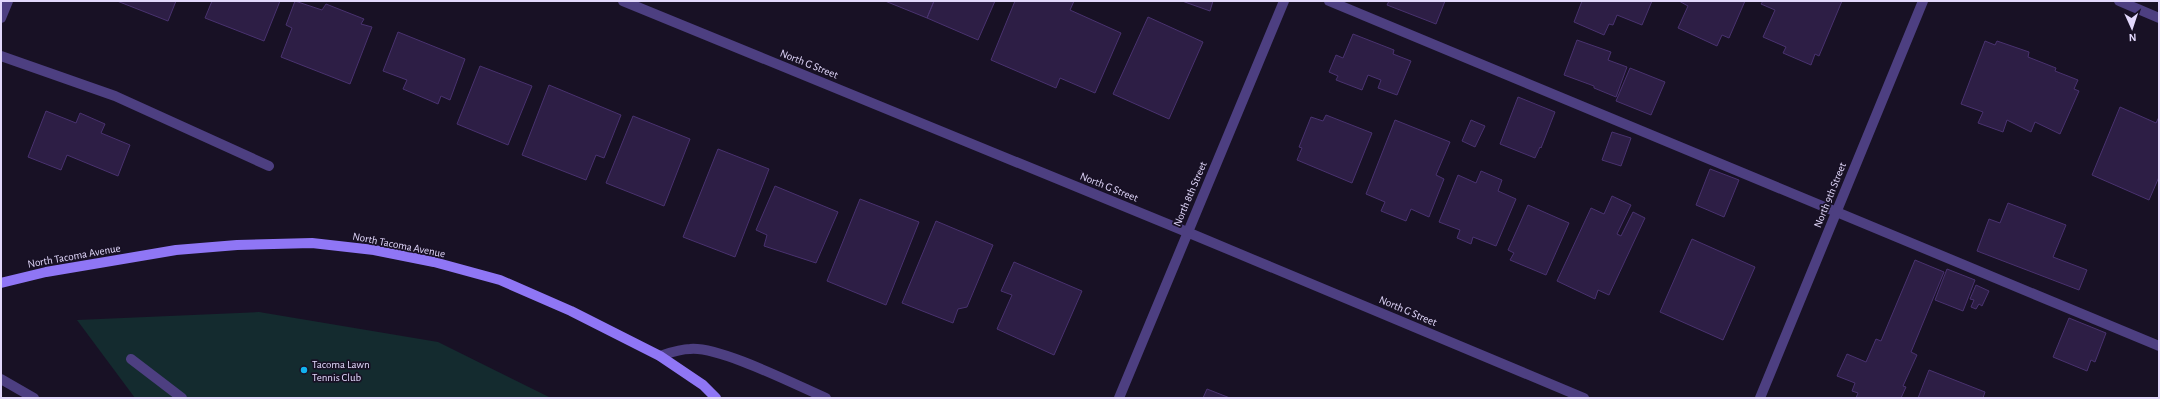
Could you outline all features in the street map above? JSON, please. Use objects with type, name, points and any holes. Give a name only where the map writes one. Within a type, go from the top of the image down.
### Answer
[{"type":"street","points":[[1,18],[8,1]]},
{"type":"street","name":"North G Street","points":[[623,1],[1187,232],[1584,398]]},
{"type":"street","name":"North 8th Street","points":[[1119,398],[1284,1]]},
{"type":"street","points":[[1329,1],[2159,346]]},
{"type":"street","name":"North 9th Street","points":[[1760,398],[1923,1]]},
{"type":"street","points":[[2119,1],[2159,18]]},
{"type":"street","points":[[1,56],[115,96],[269,166]]},
{"type":"street","name":"North Tacoma Avenue","points":[[1,283],[46,272],[176,250],[237,245],[312,243],[374,250],[434,262],[500,280],[571,311],[660,356],[703,385],[716,398]]},
{"type":"street","points":[[660,356],[690,349],[709,351],[745,363],[826,398]]},
{"type":"street","points":[[131,359],[182,398]]},
{"type":"street","points":[[1,379],[34,398]]},
{"type":"green space","name":"Tacoma Lawn Tennis Club","points":[[259,312],[438,342],[551,398],[135,398],[77,320]]},
{"type":"building","points":[[117,1],[176,1],[168,21]]},
{"type":"building","points":[[212,1],[280,1],[264,41],[205,18]]},
{"type":"building","points":[[295,1],[322,10],[326,4],[364,19],[361,24],[372,27],[350,84],[281,57],[292,28],[286,25]]},
{"type":"building","points":[[885,1],[934,1],[927,18]]},
{"type":"building","points":[[934,1],[995,1],[978,40],[927,18]]},
{"type":"building","points":[[1015,1],[1074,1],[1070,10],[1121,33],[1095,93],[1060,78],[1056,88],[991,60]]},
{"type":"building","points":[[1182,1],[1213,1],[1210,11]]},
{"type":"building","points":[[1389,1],[1445,1],[1436,24],[1387,5]]},
{"type":"building","points":[[1582,1],[1652,1],[1642,25],[1617,15],[1613,25],[1609,24],[1604,35],[1574,22]]},
{"type":"building","points":[[1679,1],[1745,1],[1729,38],[1722,35],[1717,46],[1678,28],[1688,6]]},
{"type":"building","points":[[1763,1],[1842,1],[1819,56],[1815,54],[1811,65],[1783,53],[1786,47],[1763,37],[1775,10],[1761,4]]},
{"type":"building","points":[[1148,17],[1203,42],[1169,119],[1113,94]]},
{"type":"building","points":[[398,32],[465,59],[450,100],[441,96],[438,104],[403,89],[407,80],[383,71]]},
{"type":"building","points":[[1353,34],[1394,50],[1393,54],[1411,61],[1397,95],[1378,88],[1381,80],[1368,75],[1362,90],[1336,80],[1338,76],[1329,72],[1336,55],[1343,58]]},
{"type":"building","points":[[1577,40],[1611,52],[1608,60],[1627,67],[1616,97],[1594,88],[1594,86],[1564,75]]},
{"type":"building","points":[[1985,41],[1995,45],[1997,41],[2029,52],[2028,57],[2056,68],[2055,71],[2078,80],[2074,89],[2079,91],[2060,134],[2035,122],[2031,132],[2007,120],[2003,132],[1978,123],[1983,112],[1961,104]]},
{"type":"building","points":[[480,66],[532,86],[508,145],[457,124]]},
{"type":"building","points":[[1630,68],[1665,82],[1651,115],[1616,101]]},
{"type":"building","points":[[549,85],[621,115],[604,158],[596,155],[586,180],[522,155]]},
{"type":"building","points":[[1518,97],[1555,112],[1541,148],[1540,147],[1535,158],[1500,144]]},
{"type":"building","points":[[2120,107],[2156,123],[2159,117],[2159,177],[2149,200],[2092,175]]},
{"type":"building","points":[[46,111],[76,123],[80,113],[105,124],[101,133],[130,145],[118,176],[67,155],[61,170],[28,157]]},
{"type":"building","points":[[1326,115],[1372,133],[1352,183],[1297,160],[1302,148],[1299,147],[1311,117],[1323,121]]},
{"type":"building","points":[[633,116],[690,139],[664,206],[606,183]]},
{"type":"building","points":[[1395,120],[1450,142],[1436,175],[1444,179],[1429,217],[1411,209],[1406,221],[1381,211],[1385,202],[1366,194]]},
{"type":"building","points":[[1471,120],[1485,126],[1475,147],[1462,141]]},
{"type":"building","points":[[1612,132],[1631,138],[1621,166],[1602,160]]},
{"type":"building","points":[[718,149],[769,169],[735,257],[683,237]]},
{"type":"building","points":[[1710,169],[1739,180],[1724,217],[1696,205]]},
{"type":"building","points":[[1481,171],[1502,180],[1498,191],[1516,199],[1496,246],[1473,237],[1471,244],[1457,238],[1460,230],[1439,222],[1458,175],[1476,183]]},
{"type":"building","points":[[775,186],[838,212],[816,263],[764,246],[767,235],[756,230]]},
{"type":"building","points":[[1612,196],[1631,205],[1617,234],[1621,236],[1633,212],[1645,218],[1609,295],[1598,290],[1595,299],[1557,281],[1591,208],[1604,214]]},
{"type":"building","points":[[860,199],[919,222],[886,305],[827,281]]},
{"type":"building","points":[[2008,203],[2066,225],[2053,257],[2087,270],[2079,290],[1977,251],[1989,219],[2000,223]]},
{"type":"building","points":[[1528,205],[1569,223],[1546,275],[1510,260],[1514,253],[1508,250]]},
{"type":"building","points":[[936,221],[993,245],[967,307],[958,309],[953,323],[902,303]]},
{"type":"building","points":[[1692,239],[1755,267],[1723,340],[1660,312]]},
{"type":"building","points":[[1915,260],[1944,272],[1911,352],[1917,355],[1903,386],[1906,387],[1901,398],[1856,398],[1858,393],[1852,391],[1855,383],[1837,376],[1847,354],[1866,362],[1876,339],[1881,341]]},
{"type":"building","points":[[1014,262],[1082,291],[1054,355],[997,329],[1012,295],[1001,291]]},
{"type":"building","points":[[1947,269],[1975,280],[1963,311],[1935,300]]},
{"type":"building","points":[[1976,285],[1989,291],[1982,306],[1979,304],[1976,309],[1971,307],[1974,300],[1970,299]]},
{"type":"building","points":[[2069,318],[2106,333],[2095,362],[2091,360],[2087,371],[2053,357]]},
{"type":"building","points":[[1929,370],[1985,392],[1983,398],[1918,398]]},
{"type":"building","points":[[1207,389],[1230,398],[1203,398]]},
{"type":"place","name":"Tacoma Lawn Tennis Club","points":[[304,370]]}]
